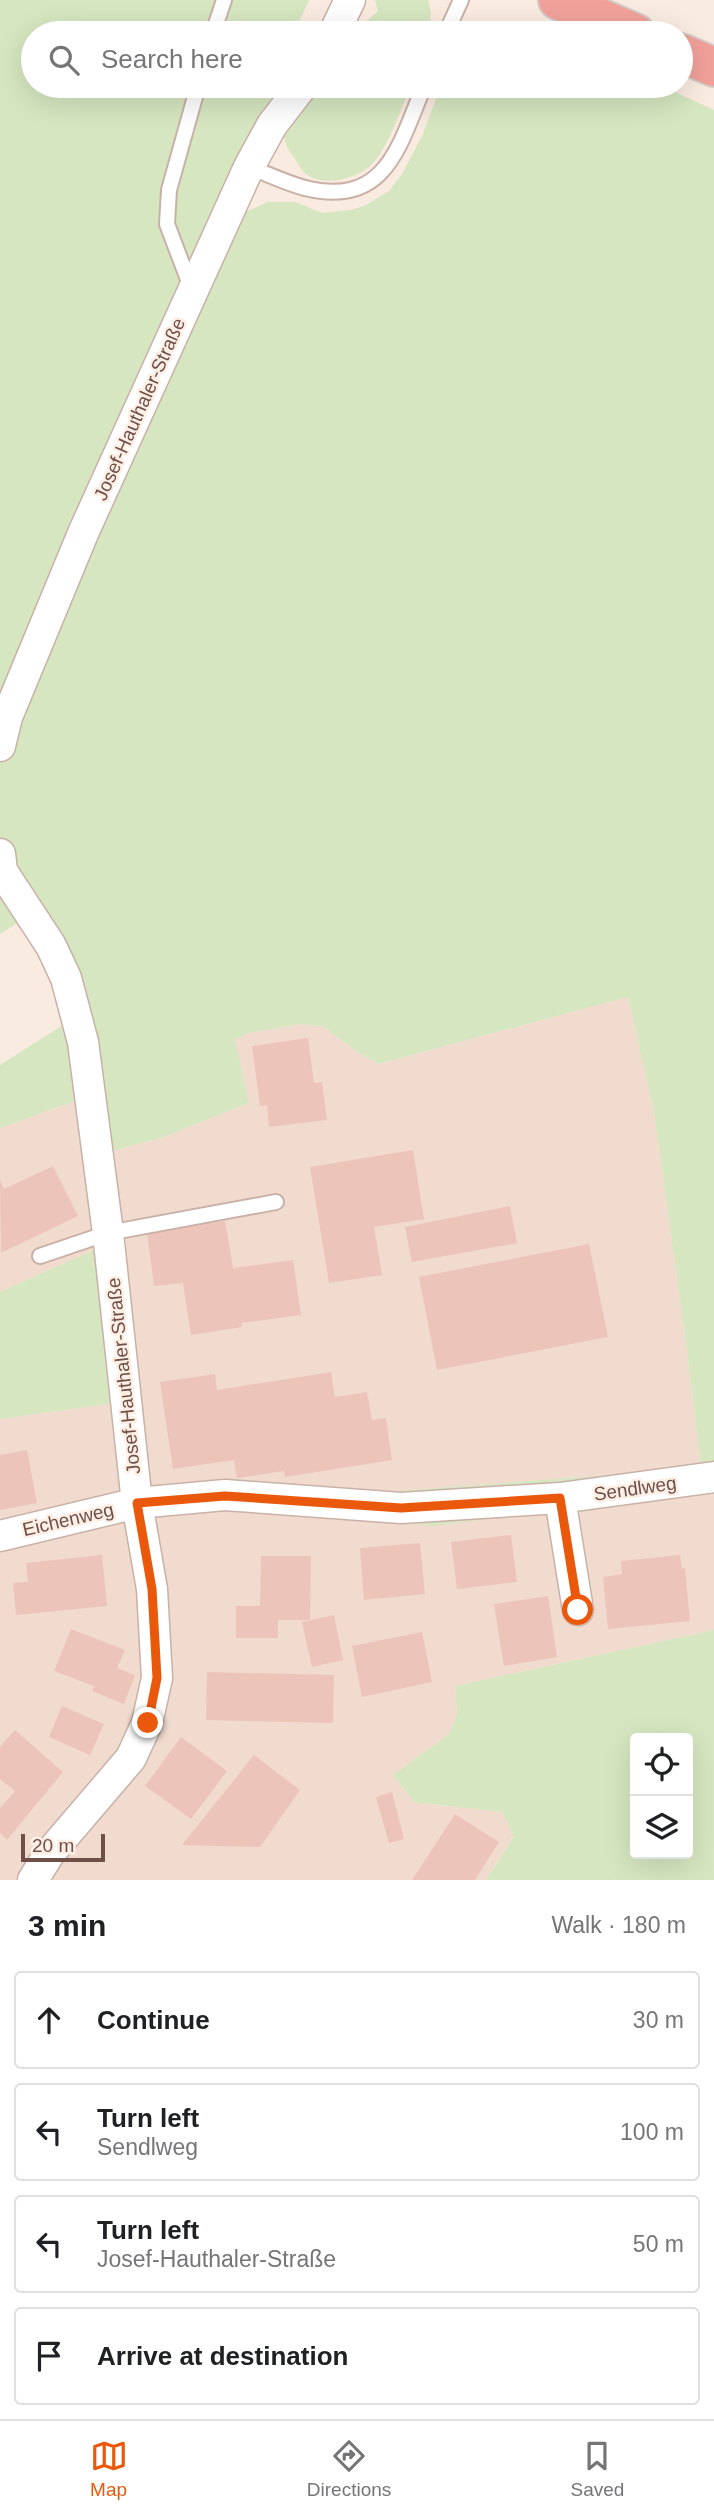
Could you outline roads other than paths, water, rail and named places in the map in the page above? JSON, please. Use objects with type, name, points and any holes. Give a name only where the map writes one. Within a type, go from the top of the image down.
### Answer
[{"type":"highway","points":[[558,0],[607,21]]},
{"type":"highway","points":[[693,58],[714,67]]},
{"type":"street","points":[[340,21],[350,0]]},
{"type":"street","name":"Josef-Hauthaler-Straße","points":[[0,745],[8,717],[84,531],[192,292],[249,167],[272,125],[293,98]]},
{"type":"street","name":"Josef-Hauthaler-Straße","points":[[1,865],[51,946],[66,978],[83,1042],[108,1233],[137,1503],[152,1589],[157,1678],[148,1723],[131,1758],[49,1854],[33,1880]]},
{"type":"street","name":"Sendlweg","points":[[137,1503],[225,1496],[401,1508],[560,1498],[714,1477]]},
{"type":"street","points":[[560,1498],[578,1610]]},
{"type":"street","name":"Eichenweg","points":[[0,1536],[137,1503]]},
{"type":"lane","points":[[217,21],[224,0]]},
{"type":"lane","points":[[451,21],[461,0]]},
{"type":"lane","points":[[192,292],[167,224],[169,190],[195,98]]},
{"type":"lane","points":[[249,167],[305,188],[335,193],[360,189],[379,176],[391,158],[407,129],[419,98]]},
{"type":"lane","points":[[40,1256],[108,1233],[276,1202]]}]
